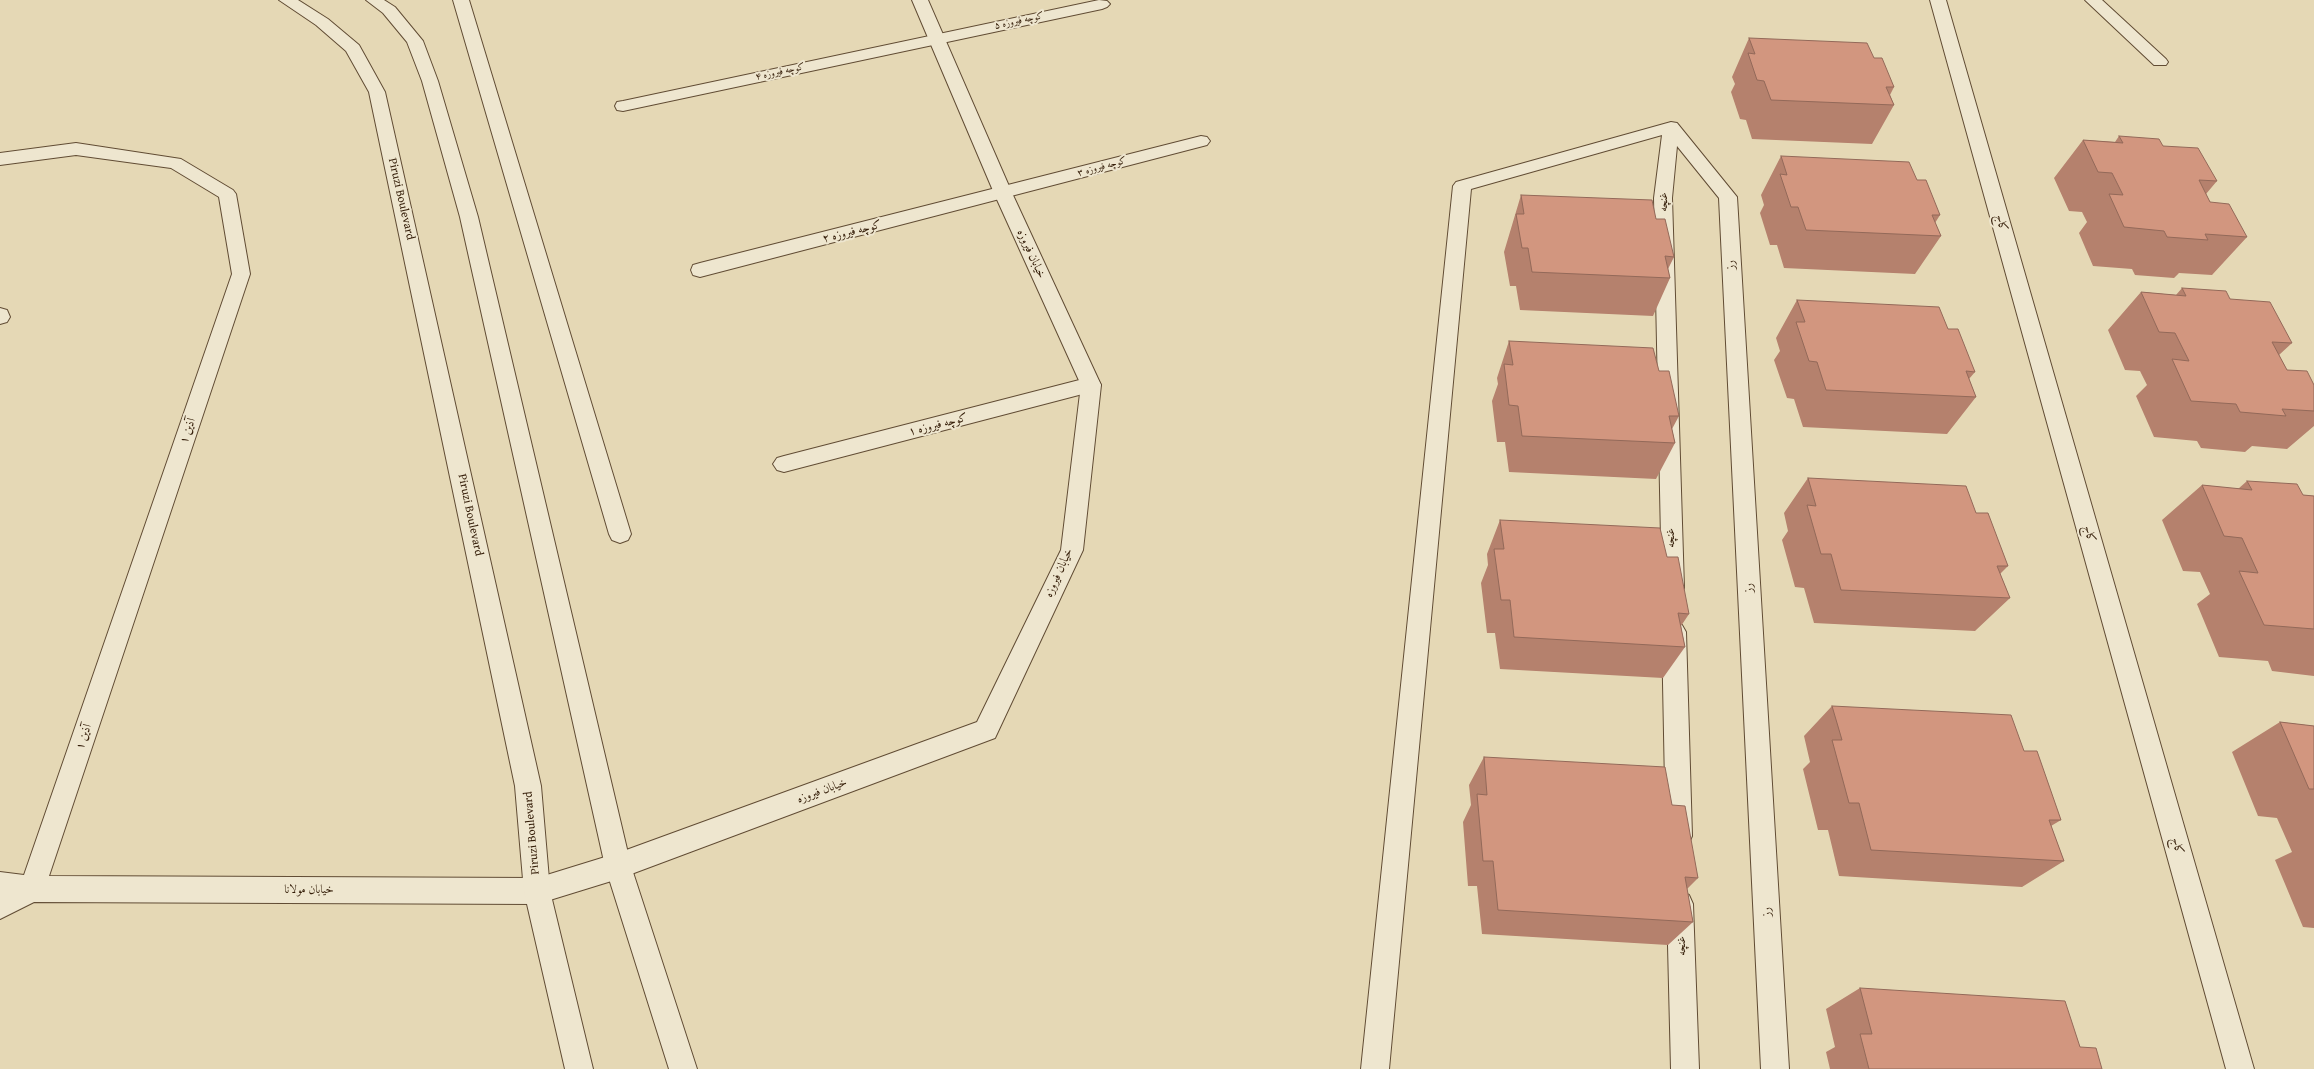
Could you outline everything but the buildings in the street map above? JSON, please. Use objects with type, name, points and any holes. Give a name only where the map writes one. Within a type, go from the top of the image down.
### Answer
[{"type":"street","name":"Piruzi Boulevard","points":[[287,0],[322,22],[353,48],[377,92],[528,786],[537,891],[580,1069]]},
{"type":"street","points":[[374,0],[389,10],[415,41],[430,81],[467,210],[618,866],[683,1069]]},
{"type":"street","points":[[461,0],[620,534]]},
{"type":"street","name":"خیابان فیروزه","points":[[618,866],[986,730],[1072,550],[1091,385],[1003,193],[920,0]]},
{"type":"street","name":"کاج","points":[[1938,0],[2240,1069]]},
{"type":"street","points":[[2093,0],[2160,62]]},
{"type":"street","name":"کوچه فیروزه ۵","points":[[936,38],[1102,4]]},
{"type":"street","name":"کوچه فیروزه ۴","points":[[623,106],[936,38]]},
{"type":"street","points":[[1375,1069],[1462,186],[1671,127]]},
{"type":"street","name":"غنچه","points":[[1671,127],[1663,198],[1679,853]]},
{"type":"street","name":"رز","points":[[1671,127],[1728,197],[1775,1069]]},
{"type":"street","name":"کوچه فیروزه ۳","points":[[1003,193],[1202,141]]},
{"type":"street","name":"آذین ۱","points":[[0,159],[76,149],[175,163],[227,194],[241,274],[32,889]]},
{"type":"street","name":"کوچه فیروزه ۲","points":[[700,270],[1003,193]]},
{"type":"street","name":"کوچه فیروزه ۱","points":[[784,464],[1091,385]]},
{"type":"street","name":"خیابان مولانا","points":[[0,906],[32,889],[537,891],[618,866]]},
{"type":"street","points":[[0,885],[32,889]]},
{"type":"street","name":"غنچه","points":[[1680,885],[1685,1069]]}]
